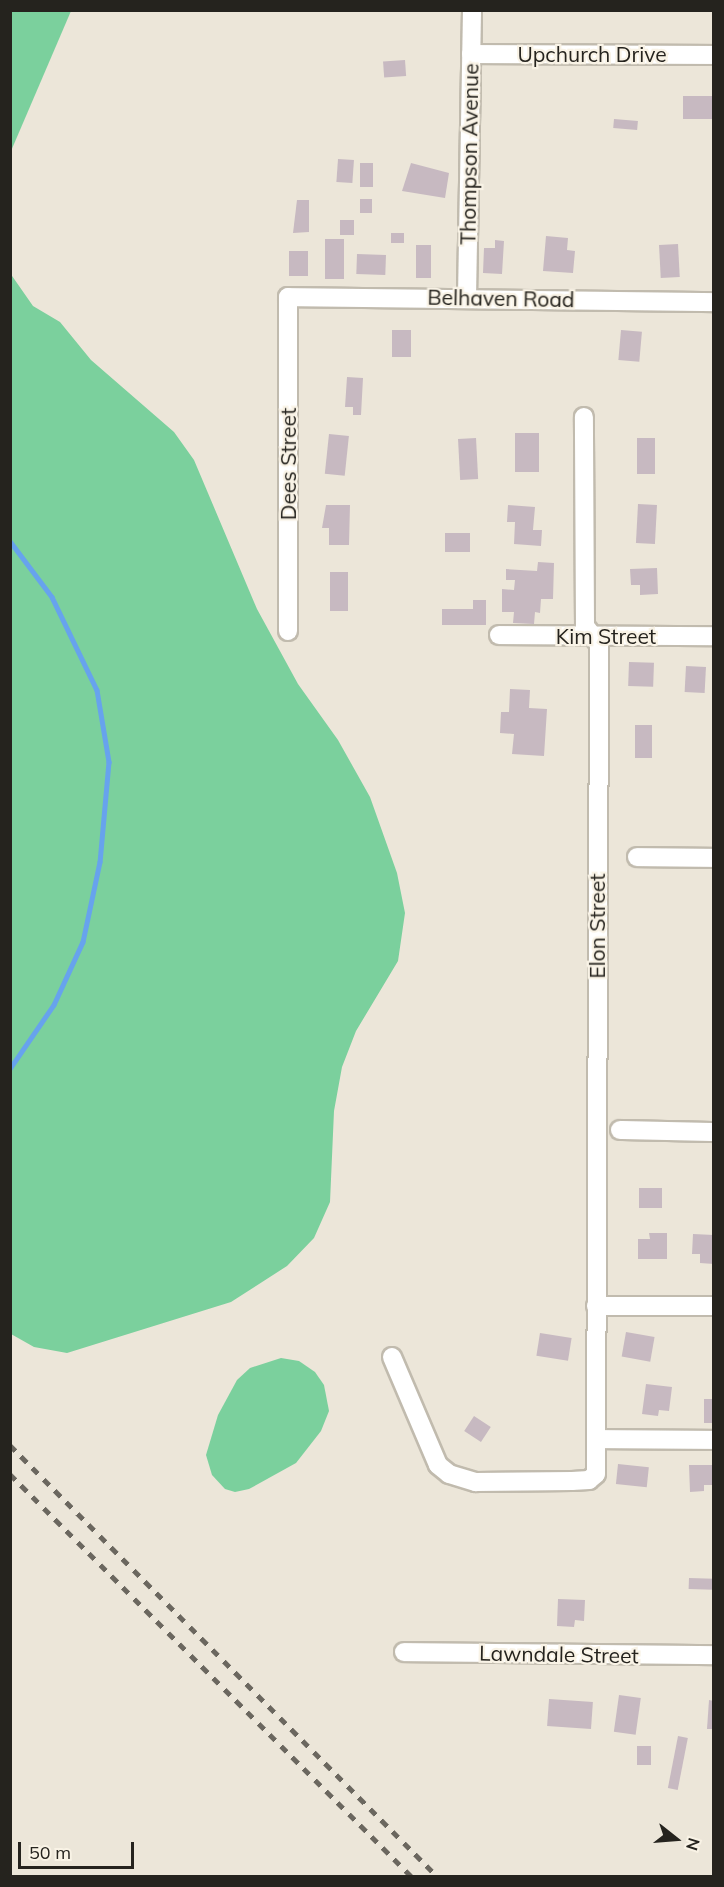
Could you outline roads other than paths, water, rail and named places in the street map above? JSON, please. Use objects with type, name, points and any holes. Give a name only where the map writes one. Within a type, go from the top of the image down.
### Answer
[{"type":"street","name":"Thompson Avenue","points":[[467,297],[472,10]]},
{"type":"street","name":"Upchurch Drive","points":[[471,54],[714,55]]},
{"type":"street","name":"Belhaven Road","points":[[288,297],[467,297],[714,302]]},
{"type":"street","name":"Dees Street","points":[[288,297],[288,632]]},
{"type":"street","name":"Elon Street","points":[[392,1357],[438,1465],[462,1479],[589,1480],[596,1474],[599,644],[585,626],[584,417]]},
{"type":"street","name":"Kim Street","points":[[499,635],[714,636]]},
{"type":"street","points":[[637,857],[714,858]]},
{"type":"street","points":[[620,1130],[714,1132]]},
{"type":"street","points":[[596,1306],[714,1306]]},
{"type":"street","points":[[597,1439],[714,1440]]},
{"type":"street","name":"Lawndale Street","points":[[404,1652],[714,1655]]},
{"type":"waterway","points":[[10,541],[52,597],[97,690],[109,762],[100,862],[83,942],[54,1005],[10,1069]]},
{"type":"railway","points":[[10,1445],[437,1876]]},
{"type":"railway","points":[[10,1474],[411,1876]]}]
